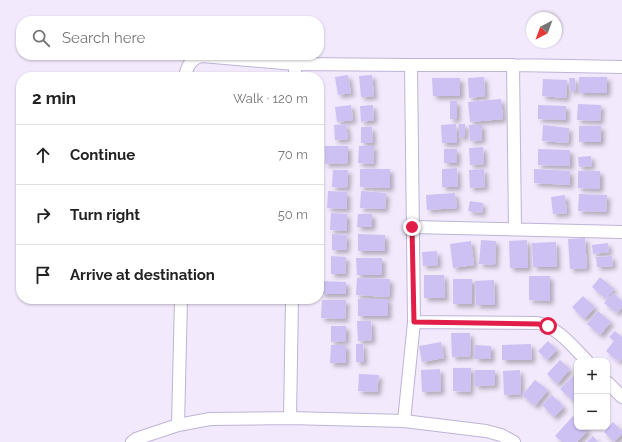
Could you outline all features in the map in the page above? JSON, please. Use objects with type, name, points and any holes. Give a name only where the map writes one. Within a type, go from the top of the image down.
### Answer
[{"type":"street","points":[[187,72],[189,64],[193,60]]},
{"type":"street","points":[[248,60],[295,64],[622,67]]},
{"type":"street","points":[[295,64],[295,72]]},
{"type":"street","points":[[404,421],[414,322],[412,227],[412,65]]},
{"type":"street","points":[[513,65],[514,229]]},
{"type":"street","points":[[412,227],[622,232]]},
{"type":"street","points":[[178,425],[180,304]]},
{"type":"street","points":[[290,418],[292,304]]},
{"type":"street","points":[[414,322],[548,326],[559,333],[584,358]]},
{"type":"street","points":[[610,385],[622,397]]},
{"type":"street","points":[[132,442],[136,439],[178,425],[210,419],[290,418],[404,421],[486,431],[502,435],[514,442]]},
{"type":"building","points":[[348,75],[351,93],[338,95],[335,77]]},
{"type":"building","points":[[372,75],[374,96],[361,97],[359,76]]},
{"type":"building","points":[[484,77],[485,96],[469,98],[468,78]]},
{"type":"building","points":[[579,77],[607,77],[607,93],[579,93]]},
{"type":"building","points":[[432,78],[460,78],[460,96],[433,96]]},
{"type":"building","points":[[569,78],[575,78],[576,91],[570,91]]},
{"type":"building","points":[[543,79],[567,80],[566,98],[542,96]]},
{"type":"building","points":[[501,99],[503,119],[470,122],[468,102]]},
{"type":"building","points":[[450,101],[457,101],[457,119],[450,119]]},
{"type":"building","points":[[578,104],[601,105],[600,121],[577,120]]},
{"type":"building","points":[[351,105],[353,120],[337,122],[335,107]]},
{"type":"building","points":[[373,105],[374,120],[361,122],[360,106]]},
{"type":"building","points":[[538,105],[566,106],[566,120],[538,119]]},
{"type":"building","points":[[346,124],[348,139],[335,140],[334,125]]},
{"type":"building","points":[[456,124],[457,143],[442,143],[441,125]]},
{"type":"building","points":[[459,124],[465,124],[465,137],[459,137]]},
{"type":"building","points":[[469,125],[482,125],[482,140],[470,141]]},
{"type":"building","points":[[543,125],[569,128],[568,143],[542,141]]},
{"type":"building","points":[[579,126],[601,126],[601,142],[579,142]]},
{"type":"building","points":[[361,127],[372,127],[373,143],[361,143]]},
{"type":"building","points":[[325,146],[348,146],[348,163],[325,164]]},
{"type":"building","points":[[359,146],[374,146],[373,164],[358,163]]},
{"type":"building","points":[[483,147],[484,164],[470,165],[469,148]]},
{"type":"building","points":[[444,149],[457,149],[457,163],[444,163]]},
{"type":"building","points":[[538,149],[570,150],[570,166],[538,165]]},
{"type":"building","points":[[591,156],[592,166],[579,167],[578,157]]},
{"type":"building","points":[[457,168],[458,187],[442,187],[442,169]]},
{"type":"building","points":[[360,169],[390,169],[390,188],[360,187]]},
{"type":"building","points":[[484,169],[485,187],[470,188],[469,170]]},
{"type":"building","points":[[534,169],[570,171],[570,185],[534,183]]},
{"type":"building","points":[[333,170],[348,170],[347,188],[332,187]]},
{"type":"building","points":[[578,171],[600,171],[600,189],[578,188]]},
{"type":"building","points":[[328,191],[347,192],[347,209],[327,208]]},
{"type":"building","points":[[361,191],[386,193],[385,209],[360,208]]},
{"type":"building","points":[[455,193],[457,208],[427,210],[426,195]]},
{"type":"building","points":[[579,194],[607,195],[606,212],[578,211]]},
{"type":"building","points":[[565,195],[567,213],[553,214],[551,197]]},
{"type":"building","points":[[470,201],[483,203],[482,213],[468,211]]},
{"type":"building","points":[[331,213],[347,214],[347,231],[330,230]]},
{"type":"building","points":[[358,214],[372,214],[372,227],[357,227]]},
{"type":"building","points":[[332,234],[347,235],[346,250],[332,250]]},
{"type":"building","points":[[358,234],[385,235],[385,251],[358,251]]},
{"type":"building","points":[[585,238],[587,268],[570,269],[568,239]]},
{"type":"building","points":[[481,240],[496,241],[495,265],[479,264]]},
{"type":"building","points":[[527,240],[528,268],[510,268],[509,241]]},
{"type":"building","points":[[471,241],[474,265],[453,268],[450,244]]},
{"type":"building","points":[[556,242],[557,267],[533,267],[532,243]]},
{"type":"building","points":[[608,243],[609,252],[593,254],[592,245]]},
{"type":"building","points":[[437,251],[438,265],[423,266],[422,252]]},
{"type":"building","points":[[331,256],[346,257],[345,274],[331,274]]},
{"type":"building","points":[[612,256],[613,266],[597,267],[596,257]]},
{"type":"building","points":[[356,258],[382,258],[382,275],[357,275]]},
{"type":"building","points":[[424,275],[444,275],[445,298],[424,298]]},
{"type":"building","points":[[529,276],[550,276],[550,301],[529,300]]},
{"type":"building","points":[[600,277],[614,289],[606,299],[592,287]]},
{"type":"building","points":[[357,278],[390,279],[389,297],[356,295]]},
{"type":"building","points":[[453,279],[472,279],[472,304],[453,304]]},
{"type":"building","points":[[494,280],[495,305],[476,305],[475,281]]},
{"type":"building","points":[[324,281],[346,282],[346,294],[324,294]]},
{"type":"building","points":[[613,293],[622,301],[622,307],[617,313],[604,303]]},
{"type":"building","points":[[583,296],[595,307],[584,319],[572,307]]},
{"type":"building","points":[[358,299],[388,299],[388,316],[358,316]]},
{"type":"building","points":[[324,300],[346,300],[345,319],[321,318],[322,304],[324,304]]},
{"type":"building","points":[[598,311],[611,322],[600,335],[587,324]]},
{"type":"building","points":[[357,321],[371,321],[372,340],[358,341]]},
{"type":"building","points":[[331,326],[346,326],[346,341],[331,342]]},
{"type":"building","points":[[615,331],[622,337],[622,358],[619,362],[606,351],[614,341],[609,337]]},
{"type":"building","points":[[451,333],[470,333],[471,356],[452,357]]},
{"type":"building","points":[[548,341],[557,350],[547,360],[538,351]]},
{"type":"building","points":[[441,342],[444,358],[422,362],[419,346]]},
{"type":"building","points":[[356,344],[363,344],[364,362],[356,362]]},
{"type":"building","points":[[531,344],[532,360],[502,360],[502,345]]},
{"type":"building","points":[[331,345],[346,345],[346,363],[330,363]]},
{"type":"building","points":[[475,345],[491,346],[491,359],[475,359]]},
{"type":"building","points":[[560,360],[570,369],[557,384],[547,374]]},
{"type":"building","points":[[453,368],[471,368],[470,392],[453,391]]},
{"type":"building","points":[[440,369],[441,391],[422,392],[421,370]]},
{"type":"building","points":[[475,370],[495,370],[495,385],[475,386]]},
{"type":"building","points":[[520,370],[521,394],[504,395],[503,371]]},
{"type":"building","points":[[359,374],[379,375],[377,392],[358,391]]},
{"type":"building","points":[[574,375],[573,401],[560,389]]},
{"type":"building","points":[[535,380],[548,390],[535,406],[522,395]]},
{"type":"building","points":[[552,395],[564,407],[554,417],[542,405]]},
{"type":"building","points":[[573,416],[574,430],[588,430],[577,442],[562,442],[555,436]]},
{"type":"building","points":[[613,422],[622,431],[622,434],[614,442],[604,432],[606,430],[610,430],[610,425]]},
{"type":"building","points":[[593,436],[598,442],[587,442]]},
{"type":"route","points":[[412,227],[414,322],[538,324],[548,326]]}]
